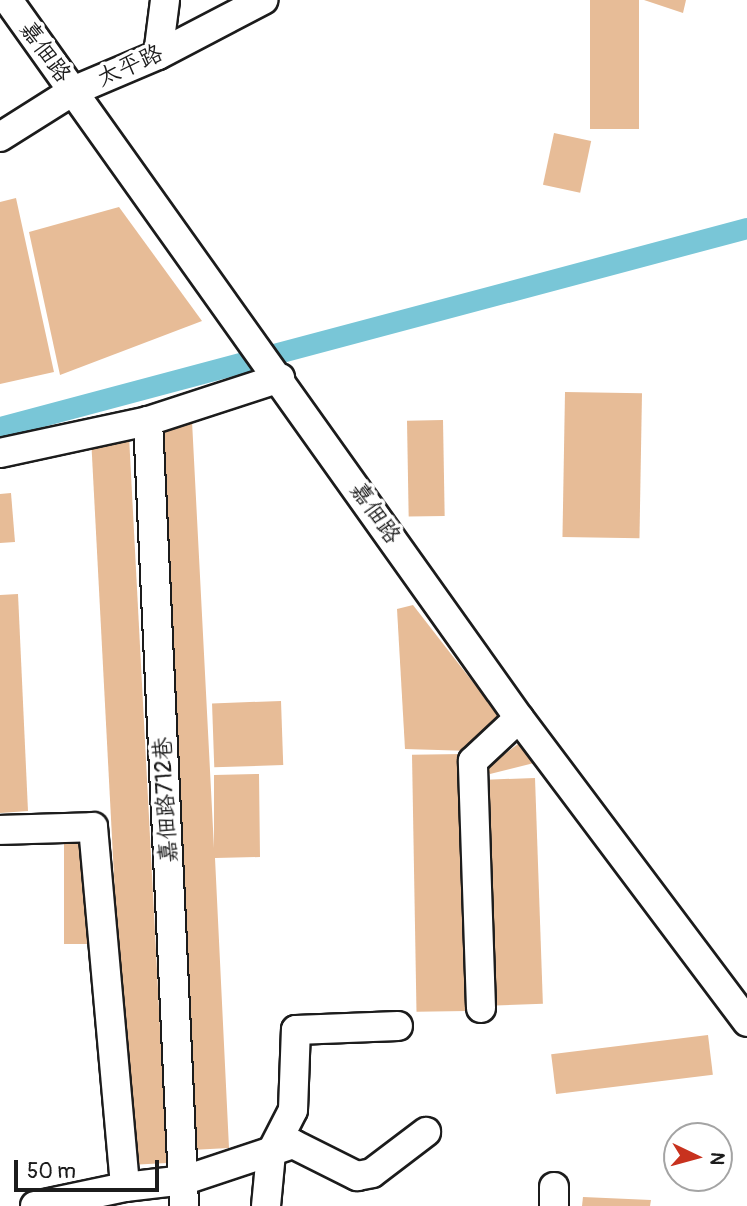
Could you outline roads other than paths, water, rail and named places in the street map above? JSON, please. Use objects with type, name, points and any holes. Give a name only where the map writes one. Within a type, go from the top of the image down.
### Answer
[{"type":"street","name":"嘉佃路","points":[[8,0],[280,378],[519,718],[747,1022]]},
{"type":"street","points":[[158,55],[165,0]]},
{"type":"street","name":"太平路","points":[[0,137],[73,91],[158,55],[263,0]]},
{"type":"street","points":[[0,453],[148,421],[280,378]]},
{"type":"street","name":"嘉佃路712巷","points":[[148,421],[184,1193]]},
{"type":"street","points":[[481,1008],[473,761],[519,718]]},
{"type":"street","points":[[0,830],[93,827],[125,1187]]},
{"type":"street","points":[[266,1206],[271,1153],[293,1110],[296,1030],[398,1026]]},
{"type":"street","points":[[35,1206],[125,1187],[184,1193],[293,1144],[357,1176],[372,1173],[426,1132]]},
{"type":"waterway","points":[[0,427],[747,228]]}]
